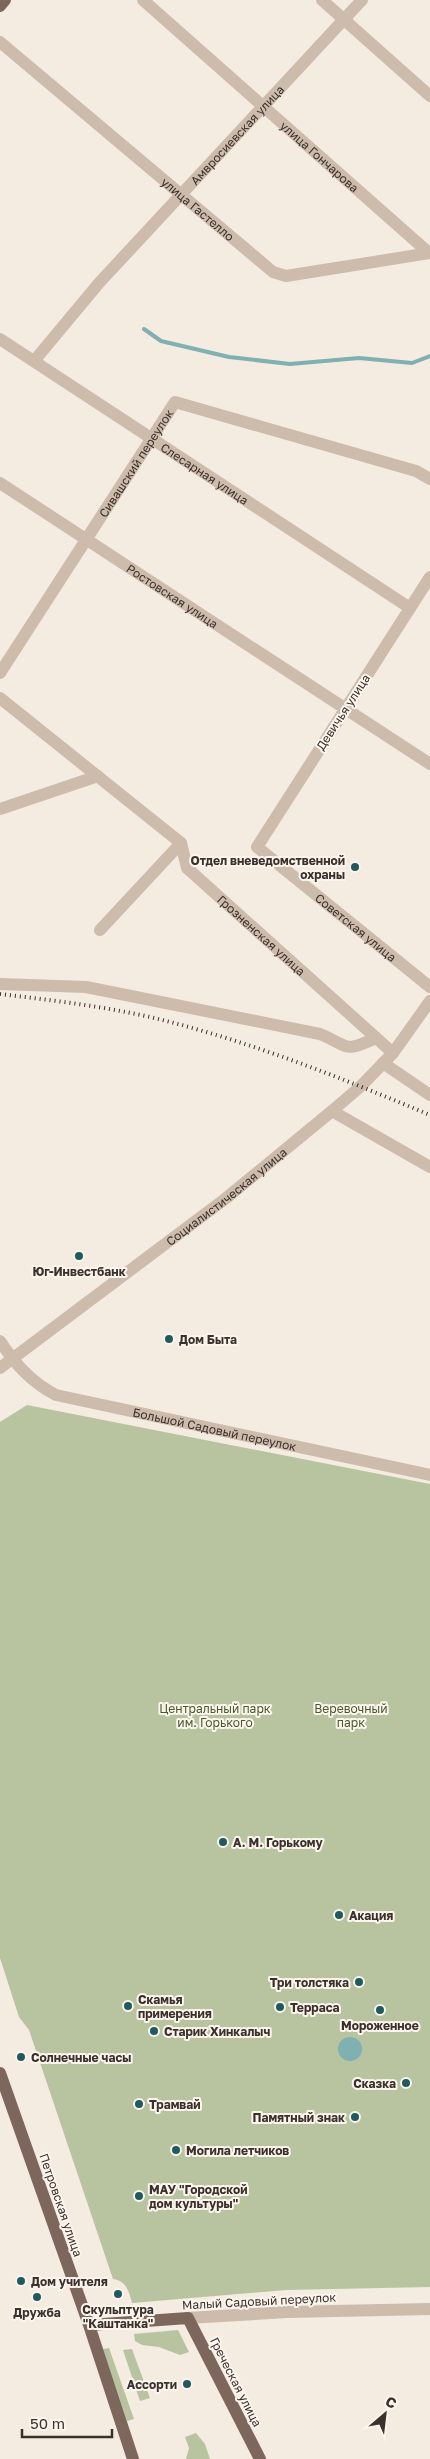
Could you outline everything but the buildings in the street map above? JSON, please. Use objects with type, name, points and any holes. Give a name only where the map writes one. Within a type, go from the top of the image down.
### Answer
[{"type":"main road","points":[[0,6],[6,0]]},
{"type":"main road","name":"Петровская улица","points":[[1,2082],[89,2325],[133,2459]]},
{"type":"main road","name":"Малый Садовый переулок","points":[[89,2325],[188,2318]]},
{"type":"main road","name":"Греческая улица","points":[[188,2318],[260,2459]]},
{"type":"street","name":"улица Гончарова","points":[[143,0],[430,253]]},
{"type":"street","points":[[322,0],[430,96]]},
{"type":"street","name":"Амвросиевская улица","points":[[34,360],[99,283],[362,0]]},
{"type":"street","name":"улица Гастелло","points":[[0,42],[273,272],[286,276],[430,253]]},
{"type":"street","name":"Слесарная улица","points":[[0,339],[410,608]]},
{"type":"street","name":"Сивашский переулок","points":[[0,673],[175,402],[416,471],[430,479]]},
{"type":"street","name":"Ростовская улица","points":[[0,483],[87,538],[430,764]]},
{"type":"street","name":"Девичья улица","points":[[257,847],[430,577]]},
{"type":"street","points":[[0,698],[181,843],[100,930]]},
{"type":"street","points":[[0,809],[98,776]]},
{"type":"street","name":"Грозненская улица","points":[[181,843],[186,868],[393,1053]]},
{"type":"street","name":"Советская улица","points":[[257,847],[430,987]]},
{"type":"street","points":[[0,984],[86,987],[320,1034],[348,1048],[354,1048],[376,1038]]},
{"type":"street","name":"Социалистическая улица","points":[[0,1368],[225,1199],[332,1111],[393,1053],[430,1001]]},
{"type":"street","points":[[383,1063],[430,1095]]},
{"type":"street","points":[[332,1111],[430,1167]]},
{"type":"street","name":"Большой Садовый переулок","points":[[0,1341],[12,1359],[28,1376],[46,1389],[73,1400],[430,1475]]},
{"type":"street","name":"Малый Садовый переулок","points":[[188,2318],[286,2312],[430,2309]]},
{"type":"green space","name":"Центральный парк им. Горького","points":[[27,1405],[430,1484],[430,2287],[286,2290],[132,2303],[124,2285],[118,2280],[113,2279],[29,2030],[19,2017],[0,1958],[0,1422]]},
{"type":"green space","points":[[178,2330],[189,2352],[180,2355],[159,2347],[142,2345],[135,2341],[134,2334]]},
{"type":"green space","points":[[109,2348],[134,2419],[127,2421],[103,2349]]},
{"type":"green space","points":[[132,2349],[150,2398],[140,2401],[123,2350]]},
{"type":"green space","points":[[196,2433],[205,2444],[210,2459],[186,2459],[189,2448],[185,2437]]},
{"type":"water","points":[[350,2037],[355,2038],[361,2044],[361,2054],[355,2060],[350,2061],[345,2060],[339,2054],[338,2049],[339,2044],[345,2038]]},
{"type":"waterway","points":[[144,329],[161,341],[229,357],[290,364],[359,358],[412,363],[430,356]]},
{"type":"railway","points":[[0,994],[113,1010],[186,1026],[292,1060],[430,1115]]},
{"type":"place","name":"Отдел вневедомственной охраны","points":[[355,867]]},
{"type":"place","name":"Юг-Инвестбанк","points":[[79,1256]]},
{"type":"place","name":"Дом Быта","points":[[169,1339]]},
{"type":"place","name":"А. М. Горькому","points":[[223,1842]]},
{"type":"place","name":"Акация","points":[[339,1915]]},
{"type":"place","name":"Три толстяка","points":[[359,1982]]},
{"type":"place","name":"Скамья примерения","points":[[128,2006]]},
{"type":"place","name":"Терраса","points":[[280,2007]]},
{"type":"place","name":"Мороженное","points":[[380,2010]]},
{"type":"place","name":"Старик Хинкалыч","points":[[154,2031]]},
{"type":"place","name":"Солнечные часы","points":[[21,2057]]},
{"type":"place","name":"Сказка","points":[[406,2083]]},
{"type":"place","name":"Трамвай","points":[[139,2104]]},
{"type":"place","name":"Памятный знак","points":[[355,2117]]},
{"type":"place","name":"Могила летчиков","points":[[176,2150]]},
{"type":"place","name":"МАУ \"Городской дом культуры\"","points":[[139,2196]]},
{"type":"place","name":"Дом учителя","points":[[21,2281]]},
{"type":"place","name":"Скульптура \"Каштанка\"","points":[[118,2294]]},
{"type":"place","name":"Дружба","points":[[37,2297]]},
{"type":"place","name":"Ассорти","points":[[187,2384]]},
{"type":"park label","name":"Веревочный парк","points":[[351,1715]]}]
